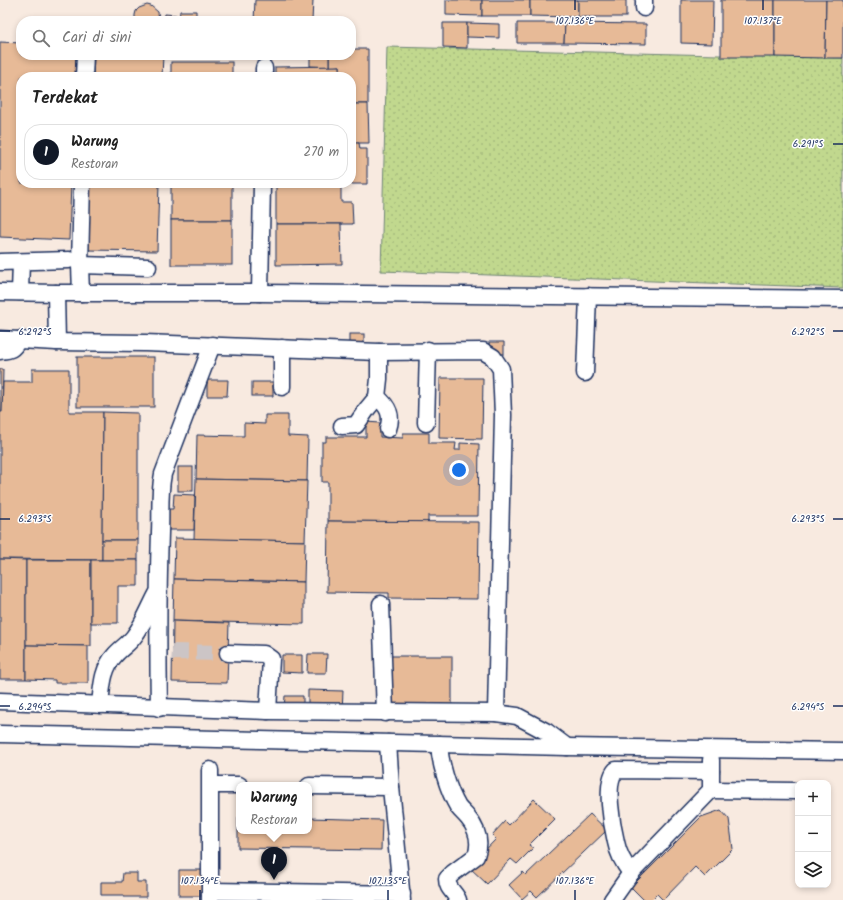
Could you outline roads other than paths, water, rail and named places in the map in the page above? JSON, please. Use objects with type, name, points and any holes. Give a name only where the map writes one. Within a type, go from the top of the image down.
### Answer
[{"type":"street","points":[[84,72],[85,60]]},
{"type":"street","points":[[82,188],[74,263],[82,293]]},
{"type":"street","points":[[260,293],[262,188]]},
{"type":"street","points":[[0,262],[74,263],[148,267]]},
{"type":"street","points":[[20,292],[21,262]]},
{"type":"street","points":[[0,292],[843,299]]},
{"type":"street","points":[[56,293],[57,342]]},
{"type":"street","points":[[585,373],[588,296]]},
{"type":"street","points":[[0,339],[57,342],[212,345],[379,352],[428,350],[483,351],[493,357],[501,369],[503,423],[496,713]]},
{"type":"street","points":[[0,350],[13,349],[18,340]]},
{"type":"street","points":[[159,708],[165,652],[158,591],[162,474],[212,345]]},
{"type":"street","points":[[282,348],[282,387]]},
{"type":"street","points":[[426,423],[428,350]]},
{"type":"street","points":[[342,426],[356,425],[376,397],[379,379],[379,352]]},
{"type":"street","points":[[376,397],[388,409],[391,421],[388,429]]},
{"type":"street","points":[[100,705],[104,677],[108,664],[115,655],[135,636],[158,591]]},
{"type":"street","points":[[381,604],[385,712]]},
{"type":"street","points":[[228,653],[264,654],[271,659],[268,711]]},
{"type":"street","points":[[0,701],[268,711],[496,713],[517,716],[547,732],[567,747]]},
{"type":"street","points":[[0,734],[567,747],[843,751]]},
{"type":"street","points":[[236,784],[211,777],[210,896],[402,897],[388,743]]},
{"type":"street","points":[[439,744],[440,756],[449,786],[458,807],[476,831],[479,842],[476,856],[447,879],[449,888],[458,900]]},
{"type":"street","points":[[612,900],[631,873],[711,790],[711,749]]},
{"type":"street","points":[[631,873],[623,861],[616,843],[610,804],[610,781],[612,774],[616,770],[711,771]]},
{"type":"street","points":[[312,786],[391,787]]},
{"type":"street","points":[[711,790],[795,791]]},
{"type":"tunnel","points":[[172,652],[228,653]]},
{"type":"place","name":"Warung","points":[[274,880]]}]
